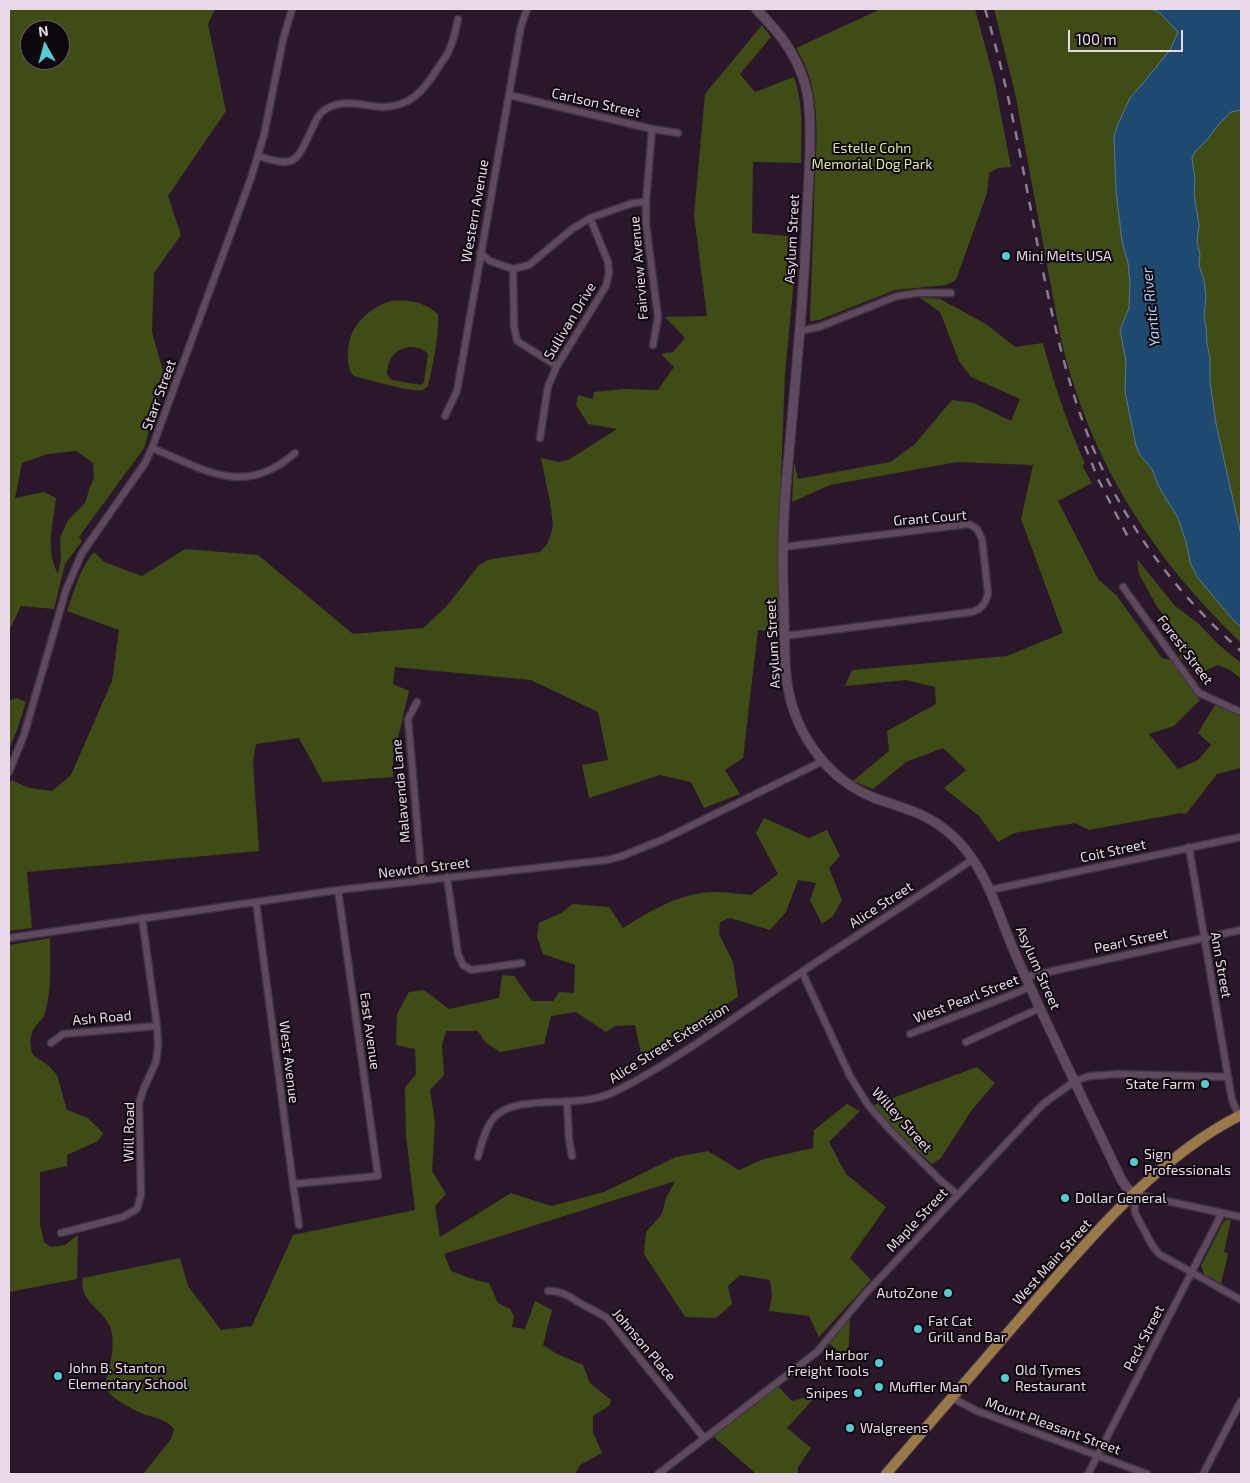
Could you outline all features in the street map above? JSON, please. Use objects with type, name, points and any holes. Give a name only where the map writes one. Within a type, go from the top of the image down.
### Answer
[{"type":"main road","name":"West Main Street","points":[[886,1474],[1054,1279],[1134,1194],[1191,1145],[1240,1115]]},
{"type":"street","name":"Starr Street","points":[[9,772],[24,735],[66,590],[82,553],[145,463],[227,246],[264,136],[292,9]]},
{"type":"street","name":"Western Avenue","points":[[444,416],[457,391],[521,26],[527,9]]},
{"type":"street","name":"Asylum Street","points":[[756,9],[778,32],[798,64],[807,93],[810,120],[809,183],[800,331],[783,547],[786,671],[789,697],[803,732],[823,761],[838,775],[864,793],[913,810],[938,824],[957,840],[973,859],[990,890],[1014,952],[1121,1179],[1134,1194]]},
{"type":"street","points":[[258,156],[283,163],[293,161],[299,155],[320,115],[326,109],[334,106],[343,103],[386,106],[408,102],[413,99],[428,84],[449,50],[458,19]]},
{"type":"street","name":"Carlson Street","points":[[509,95],[652,129],[678,133]]},
{"type":"street","name":"Fairview Avenue","points":[[652,129],[646,224],[658,317],[653,345]]},
{"type":"street","points":[[480,253],[490,261],[513,269],[529,265],[590,218],[633,203],[646,202]]},
{"type":"street","name":"Sullivan Drive","points":[[540,438],[548,386],[557,366],[606,286],[609,273],[608,262],[590,218]]},
{"type":"street","points":[[513,269],[514,326],[517,341],[557,366]]},
{"type":"street","points":[[800,331],[819,327],[893,297],[912,294],[951,293]]},
{"type":"street","points":[[152,448],[219,475],[238,478],[255,476],[270,471],[295,453]]},
{"type":"street","name":"Grant Court","points":[[783,547],[969,524],[977,529],[982,539],[988,593],[987,600],[983,606],[972,612],[785,636]]},
{"type":"street","name":"Forest Street","points":[[1123,587],[1199,693],[1241,712]]},
{"type":"street","name":"Malavenda Lane","points":[[417,702],[408,719],[422,880]]},
{"type":"street","name":"Newton Street","points":[[9,938],[338,890],[598,861],[622,856],[664,840],[823,761]]},
{"type":"street","name":"Coit Street","points":[[990,890],[1241,836]]},
{"type":"street","name":"Ann Street","points":[[1188,847],[1232,1100],[1240,1115]]},
{"type":"street","name":"Alice Street","points":[[802,972],[973,859]]},
{"type":"street","points":[[447,877],[458,954],[463,966],[471,970],[522,962]]},
{"type":"street","name":"East Avenue","points":[[293,1184],[378,1176],[338,890]]},
{"type":"street","name":"West Avenue","points":[[256,902],[299,1225]]},
{"type":"street","name":"Will Road","points":[[61,1233],[123,1217],[137,1209],[141,1196],[139,1103],[156,1062],[158,1046],[142,918]]},
{"type":"street","name":"Pearl Street","points":[[1026,977],[1241,930]]},
{"type":"street","name":"Alice Street Extension","points":[[478,1158],[483,1140],[493,1119],[498,1114],[524,1104],[585,1100],[619,1090],[688,1048],[802,972]]},
{"type":"street","name":"Willey Street","points":[[802,972],[850,1076],[868,1105],[890,1130],[941,1181],[958,1195]]},
{"type":"street","name":"West Pearl Street","points":[[910,1034],[954,1016],[995,1003],[1030,987]]},
{"type":"street","points":[[966,1042],[1040,1008]]},
{"type":"street","name":"Ash Road","points":[[51,1043],[64,1034],[157,1026]]},
{"type":"street","name":"Maple Street","points":[[658,1474],[817,1352],[865,1294],[1042,1104],[1075,1081],[1090,1076],[1118,1074],[1228,1077]]},
{"type":"street","points":[[567,1102],[572,1156]]},
{"type":"street","points":[[1241,1217],[1134,1194],[1135,1213],[1156,1251],[1164,1258],[1241,1300]]},
{"type":"street","name":"Peck Street","points":[[1088,1474],[1222,1213]]},
{"type":"street","name":"Johnson Place","points":[[548,1291],[567,1295],[607,1318],[704,1438]]},
{"type":"street","name":"Mount Pleasant Street","points":[[952,1398],[977,1411],[1147,1474]]},
{"type":"street","points":[[1203,1474],[1241,1402]]},
{"type":"green space","points":[[9,9],[215,9],[208,24],[226,111],[168,196],[181,235],[154,273],[152,332],[165,378],[144,448],[79,537],[82,541],[65,564],[54,609],[21,606],[9,631]],"holes":[[[76,451],[93,463],[94,478],[85,503],[68,520],[60,538],[61,559],[58,574],[54,565],[51,546],[56,498],[44,492],[15,498],[22,463],[48,454]]]},
{"type":"green space","name":"Estelle Cohn Memorial Dog Park","points":[[881,9],[975,9],[994,79],[1011,167],[998,168],[989,173],[987,193],[956,280],[946,285],[895,290],[819,320],[810,321],[816,143],[815,103],[805,65],[796,48]]},
{"type":"green space","points":[[994,9],[1152,9],[1160,13],[1178,32],[1170,50],[1130,98],[1114,137],[1116,191],[1122,241],[1128,263],[1130,282],[1129,308],[1120,330],[1126,361],[1125,392],[1136,446],[1140,455],[1152,469],[1159,487],[1178,518],[1191,565],[1198,578],[1241,627],[1241,643],[1179,576],[1152,541],[1128,505],[1107,467],[1089,427],[1061,340],[1015,93]]},
{"type":"green space","points":[[762,25],[771,37],[740,74],[755,92],[794,77],[801,109],[801,163],[753,162],[752,233],[798,237],[785,374],[778,553],[780,632],[758,630],[743,758],[725,770],[740,794],[704,808],[691,782],[660,775],[589,798],[582,765],[608,760],[598,712],[531,680],[395,667],[393,684],[409,691],[393,759],[393,777],[323,782],[299,738],[256,744],[253,762],[259,851],[27,872],[32,928],[9,931],[9,784],[11,780],[29,788],[52,791],[71,775],[112,681],[119,630],[67,611],[81,572],[89,558],[94,552],[104,562],[142,576],[185,549],[258,555],[353,634],[423,628],[446,607],[479,565],[488,560],[540,552],[547,544],[553,524],[541,458],[559,462],[568,460],[617,429],[588,424],[576,405],[578,395],[593,399],[594,392],[623,389],[658,390],[674,367],[661,354],[673,352],[685,338],[665,317],[707,316],[694,215],[705,94]]},
{"type":"green space","points":[[1241,110],[1241,535],[1216,424],[1210,381],[1210,358],[1204,317],[1206,304],[1199,265],[1200,255],[1197,241],[1199,225],[1194,194],[1195,178],[1192,159],[1194,153],[1231,112]]},
{"type":"green space","points":[[919,297],[940,299],[986,324],[1015,347],[1043,343],[1062,405],[1085,464],[1082,465],[1092,483],[1058,501],[1098,579],[1117,596],[1162,658],[1171,660],[1200,700],[1174,726],[1149,734],[1178,769],[1198,760],[1211,745],[1198,733],[1215,705],[1241,716],[1241,768],[1217,774],[1186,814],[1181,813],[1089,830],[1075,823],[1014,833],[998,842],[979,816],[944,788],[966,770],[943,748],[906,762],[873,789],[853,781],[889,751],[887,731],[936,704],[935,687],[906,680],[845,686],[852,670],[1007,656],[1063,633],[1021,519],[1033,465],[957,462],[830,485],[792,502],[794,462],[798,479],[890,462],[914,445],[952,400],[974,403],[1011,421],[1020,399],[971,377],[959,361],[940,312]]},
{"type":"green space","points":[[404,300],[422,304],[438,314],[438,332],[434,359],[428,386],[424,389],[415,390],[388,385],[354,376],[351,372],[348,362],[348,347],[354,329],[373,309],[391,301]],"holes":[[[403,348],[422,349],[428,354],[424,382],[421,385],[392,380],[387,374],[388,364],[392,356]]]},
{"type":"green space","points":[[1137,559],[1175,606],[1199,624],[1219,645],[1241,663],[1241,679],[1230,670],[1218,665],[1200,673],[1179,657],[1187,646],[1156,605],[1139,574]]},
{"type":"green space","points":[[16,698],[26,702],[9,749],[9,701]]},
{"type":"green space","points":[[764,818],[809,838],[827,830],[840,856],[829,868],[842,900],[833,916],[822,924],[810,900],[816,883],[798,880],[786,912],[770,930],[730,918],[720,922],[719,934],[733,962],[738,997],[642,1058],[635,1025],[615,1026],[606,1032],[576,1012],[551,1016],[544,1044],[500,1052],[485,1042],[478,1031],[446,1031],[442,1045],[444,1075],[430,1090],[435,1123],[432,1171],[446,1194],[435,1206],[440,1237],[511,1193],[551,1206],[604,1192],[676,1157],[708,1151],[739,1170],[764,1159],[813,1148],[814,1130],[847,1104],[860,1111],[829,1142],[846,1174],[886,1207],[850,1258],[871,1280],[819,1337],[809,1316],[769,1311],[772,1296],[770,1280],[740,1275],[728,1286],[732,1304],[716,1318],[685,1317],[644,1254],[646,1232],[662,1214],[666,1198],[675,1181],[444,1254],[451,1271],[489,1283],[498,1303],[510,1309],[514,1316],[512,1327],[525,1329],[535,1301],[552,1310],[543,1345],[557,1354],[583,1365],[590,1383],[611,1400],[609,1406],[593,1416],[593,1432],[602,1453],[580,1465],[575,1474],[143,1474],[171,1439],[174,1430],[166,1422],[141,1413],[122,1403],[107,1390],[105,1385],[112,1356],[112,1334],[107,1321],[84,1293],[82,1286],[83,1278],[180,1258],[188,1286],[221,1330],[252,1326],[293,1235],[415,1210],[406,1136],[405,1088],[416,1074],[415,1049],[396,1045],[397,1014],[409,992],[424,990],[449,1009],[499,998],[502,975],[514,976],[532,1001],[553,1001],[559,992],[574,993],[575,965],[543,954],[537,936],[539,923],[561,913],[573,904],[609,907],[623,928],[667,903],[691,895],[716,892],[751,895],[778,874],[756,833]]},
{"type":"green space","points":[[50,938],[49,995],[44,1016],[33,1030],[31,1042],[33,1055],[49,1066],[57,1075],[67,1110],[88,1118],[103,1133],[98,1141],[67,1155],[67,1166],[40,1172],[40,1225],[44,1242],[51,1247],[65,1245],[78,1235],[77,1279],[9,1292],[9,945]]},
{"type":"green space","points":[[977,1067],[995,1083],[971,1111],[941,1158],[932,1164],[897,1133],[871,1106]]},
{"type":"green space","points":[[1226,1220],[1231,1220],[1224,1252],[1228,1254],[1221,1284],[1204,1274],[1201,1266]]},
{"type":"green space","points":[[850,1318],[848,1358],[828,1343]]},
{"type":"green space","points":[[778,1386],[792,1401],[818,1394],[787,1428],[811,1448],[798,1467],[796,1474],[756,1474],[713,1436]]},
{"type":"water","name":"Yantic River","points":[[1152,9],[1241,9],[1241,110],[1231,112],[1218,125],[1208,139],[1194,153],[1192,159],[1195,178],[1194,194],[1199,225],[1197,241],[1200,255],[1199,265],[1204,280],[1206,297],[1204,317],[1210,358],[1210,381],[1216,424],[1241,535],[1241,627],[1198,578],[1191,565],[1178,518],[1159,487],[1152,469],[1140,455],[1136,446],[1125,392],[1126,361],[1120,330],[1129,308],[1130,282],[1128,263],[1122,241],[1116,191],[1114,137],[1130,98],[1170,50],[1178,32],[1160,13]]},
{"type":"railway","points":[[985,9],[1008,99],[1056,329],[1069,380],[1086,430],[1109,483],[1140,536],[1197,608],[1241,651]]},
{"type":"railway","points":[[1085,446],[1098,479],[1129,539]]},
{"type":"place","name":"Mini Melts USA","points":[[1006,256]]},
{"type":"place","name":"State Farm","points":[[1205,1084]]},
{"type":"place","name":"Sign Professionals","points":[[1134,1162]]},
{"type":"place","name":"Dollar General","points":[[1065,1198]]},
{"type":"place","name":"AutoZone","points":[[948,1293]]},
{"type":"place","name":"Fat Cat Grill and Bar","points":[[918,1329]]},
{"type":"place","name":"Harbor Freight Tools","points":[[879,1363]]},
{"type":"place","name":"John B. Stanton Elementary School","points":[[58,1376]]},
{"type":"place","name":"Old Tymes Restaurant","points":[[1005,1378]]},
{"type":"place","name":"Muffler Man","points":[[879,1387]]},
{"type":"place","name":"Snipes","points":[[858,1393]]},
{"type":"place","name":"Walgreens","points":[[850,1428]]}]
